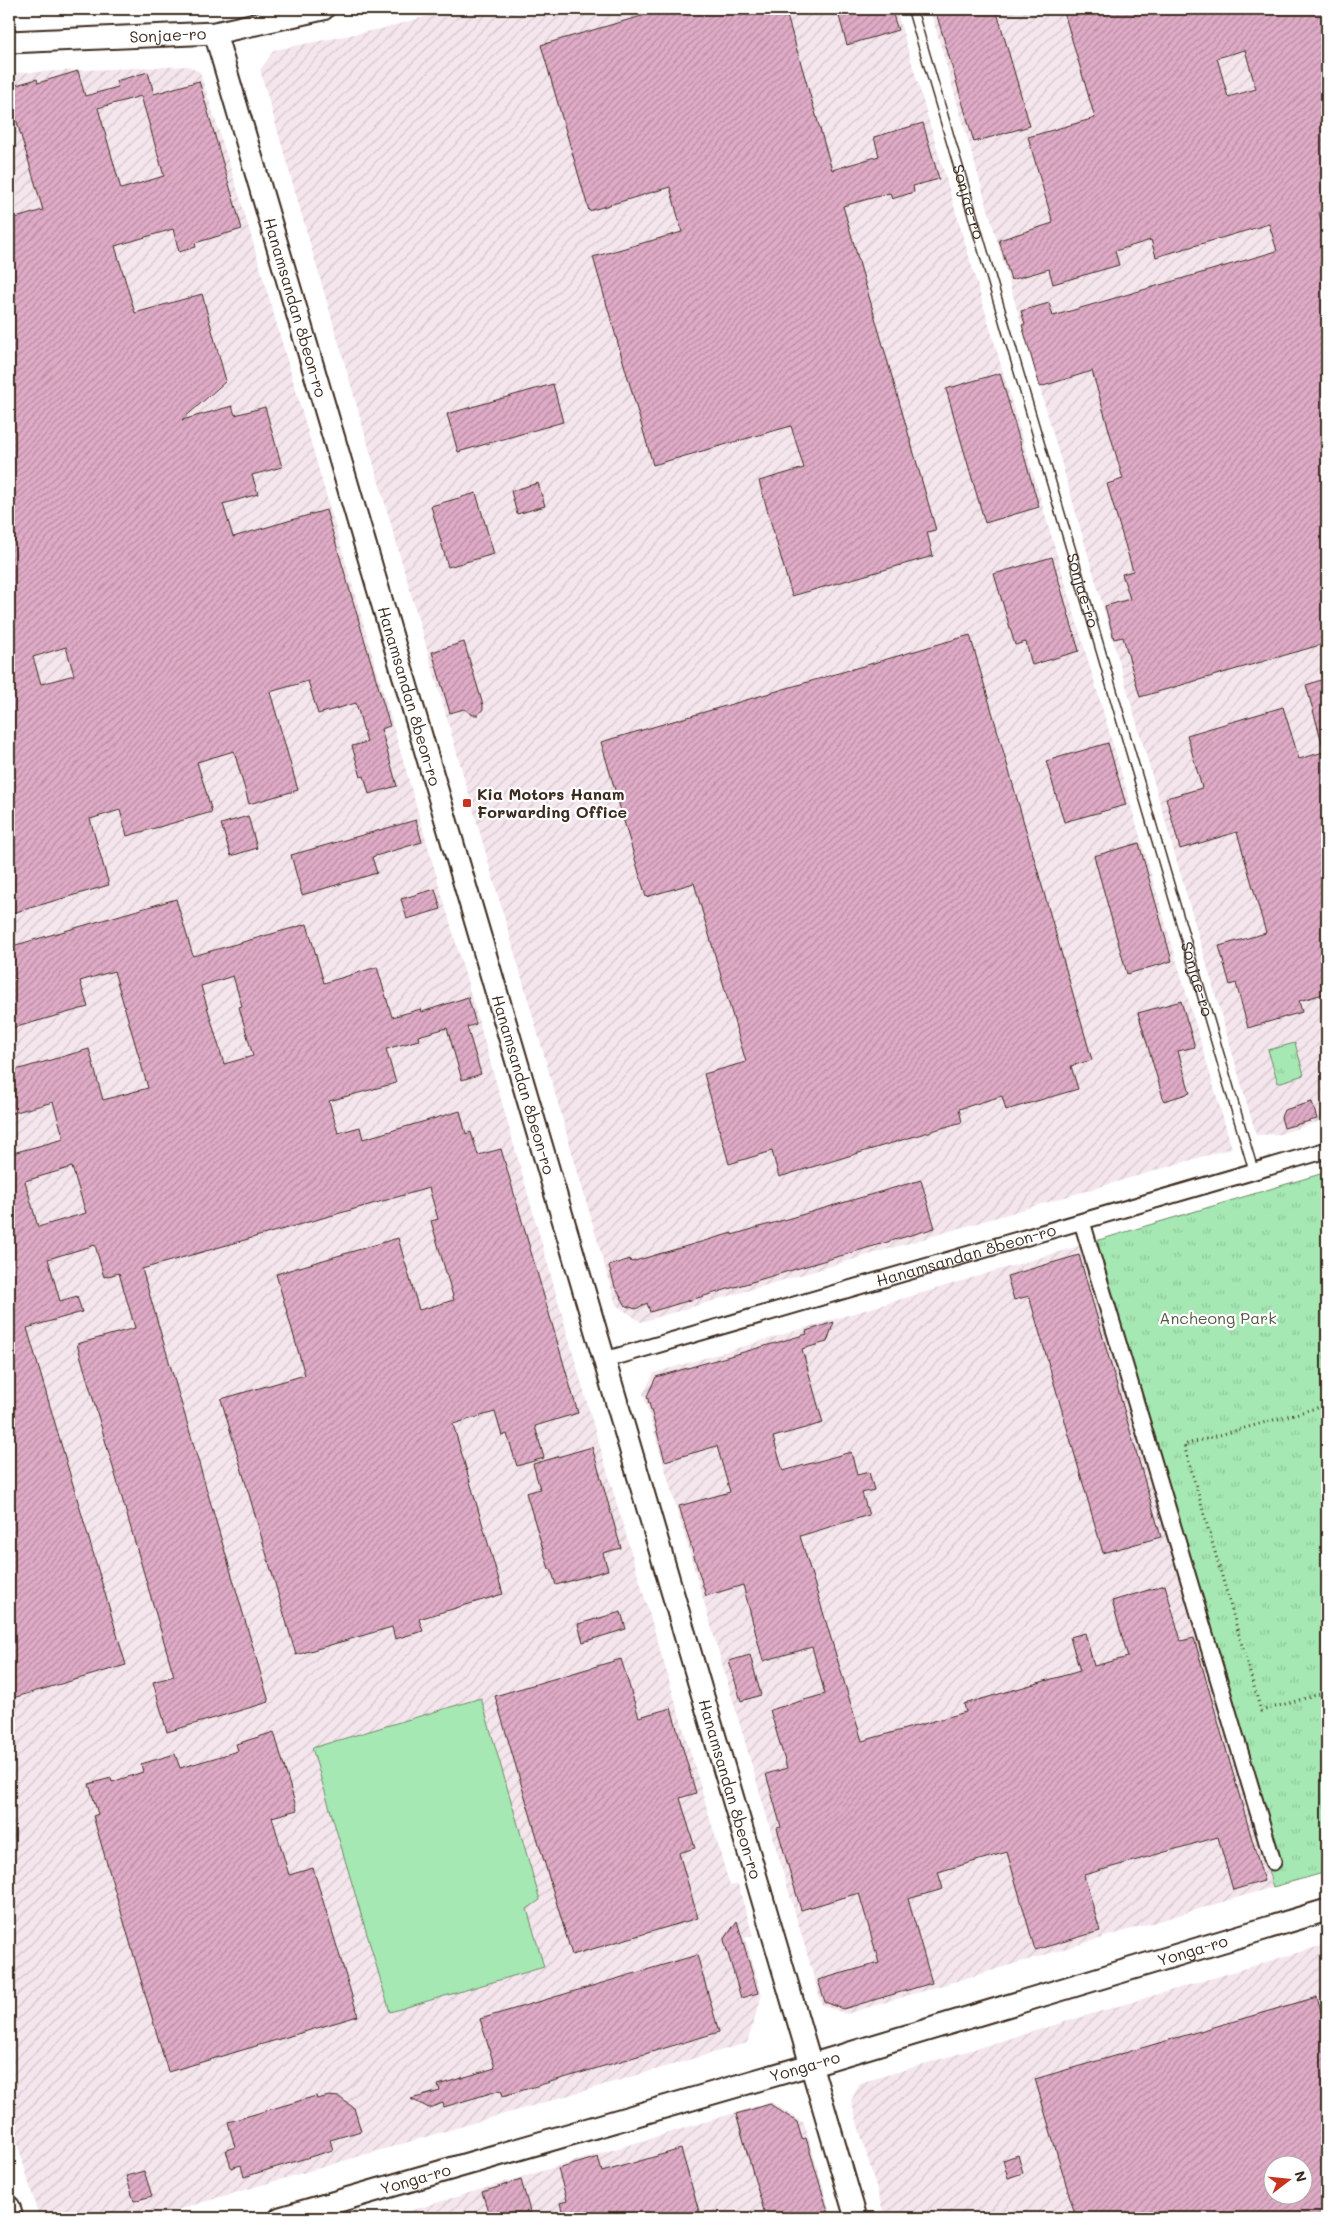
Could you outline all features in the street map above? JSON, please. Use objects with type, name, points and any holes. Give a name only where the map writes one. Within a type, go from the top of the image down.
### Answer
[{"type":"street","name":"Sonjae-ro","points":[[9,42],[215,33],[323,9]]},
{"type":"street","name":"Hanamsandan 8beon-ro","points":[[215,33],[856,2218]]},
{"type":"street","name":"Hanamsandan 8beon-ro","points":[[605,1360],[1327,1150]]},
{"type":"street","points":[[1082,1222],[1273,1862]]},
{"type":"street","name":"Yonga-ro","points":[[280,2218],[810,2065],[1327,1910]]},
{"type":"street","points":[[9,2207],[12,2218]]},
{"type":"lane","name":"Sonjae-ro","points":[[912,9],[1254,1172]]},
{"type":"path","points":[[1327,1405],[1184,1445],[1261,1711],[1327,1692]]},
{"type":"shaded area","points":[[452,9],[896,9],[1232,1148],[641,1322],[616,1305],[260,70],[274,50],[385,28]]},
{"type":"shaded area","points":[[930,9],[1327,9],[1327,1119],[1280,1134],[1256,1135]]},
{"type":"shaded area","points":[[188,66],[200,72],[241,201],[590,1413],[730,1886],[738,1884],[753,1936],[745,1938],[762,1995],[747,2043],[149,2218],[39,2218],[9,2114],[9,73]]},
{"type":"shaded area","points":[[1082,1245],[1273,1887],[846,2014],[822,2005],[643,1394],[654,1373]]},
{"type":"shaded area","points":[[1327,1944],[1327,2218],[885,2218],[851,2101],[860,2083]]},
{"type":"shaded area","points":[[771,2102],[804,2123],[832,2218],[386,2218]]},
{"type":"green space","points":[[1295,1043],[1304,1075],[1278,1083],[1268,1050]]},
{"type":"green space","name":"Ancheong Park","points":[[1327,1172],[1327,1872],[1273,1887],[1082,1245]]},
{"type":"green space","points":[[481,1698],[540,1900],[527,1909],[544,1967],[390,2012],[312,1748]]},
{"type":"building","points":[[666,9],[785,9],[832,170],[879,156],[874,137],[923,123],[939,179],[913,186],[914,192],[892,199],[890,193],[843,206],[936,530],[927,532],[933,556],[792,596],[759,481],[804,468],[791,426],[653,465],[593,257],[682,232],[670,187],[589,211],[541,45]]},
{"type":"building","points":[[837,9],[891,9],[898,30],[847,45]]},
{"type":"building","points":[[935,9],[996,9],[1030,126],[974,142]]},
{"type":"building","points":[[1063,9],[1327,9],[1327,211],[1319,213],[1327,242],[1327,643],[1140,697],[1123,637],[1114,639],[1105,606],[1130,599],[1122,574],[1133,571],[1107,484],[1123,479],[1092,371],[1040,387],[1022,325],[1025,324],[1021,311],[1049,303],[1053,316],[1277,251],[1269,224],[1156,257],[1151,240],[1115,251],[1119,265],[1053,284],[1049,269],[1011,280],[999,240],[1053,223],[1028,137],[1095,118]],"holes":[[[1245,50],[1256,89],[1228,97],[1217,58]]]},
{"type":"building","points":[[78,71],[85,96],[118,87],[116,81],[148,72],[154,94],[199,81],[242,229],[195,243],[196,247],[179,252],[173,229],[115,246],[135,313],[202,294],[226,381],[182,420],[232,406],[235,415],[265,407],[282,467],[252,475],[258,494],[223,504],[233,537],[326,510],[390,726],[381,729],[397,786],[369,794],[364,776],[361,777],[352,746],[367,742],[356,703],[318,714],[308,681],[270,692],[298,790],[249,804],[234,751],[197,762],[212,812],[127,836],[120,810],[90,819],[109,885],[9,914],[9,220],[43,210],[9,95],[9,87],[37,79],[38,83]],"holes":[[[141,96],[164,176],[121,189],[98,108]],[[66,647],[74,675],[41,684],[33,657]]]},
{"type":"building","points":[[1000,373],[1039,507],[985,523],[946,389]]},
{"type":"building","points":[[553,384],[563,422],[458,452],[447,414]]},
{"type":"building","points":[[538,483],[545,506],[517,514],[511,491]]},
{"type":"building","points":[[476,493],[494,554],[448,567],[431,506]]},
{"type":"building","points":[[1052,557],[1079,651],[1032,665],[1026,642],[1015,645],[994,574]]},
{"type":"building","points":[[970,635],[1092,1060],[1071,1066],[1078,1089],[1006,1110],[1002,1096],[959,1109],[962,1122],[779,1177],[772,1151],[729,1164],[704,1074],[746,1062],[694,883],[646,897],[601,742]]},
{"type":"building","points":[[464,642],[483,705],[483,709],[478,715],[473,715],[464,709],[450,713],[432,652]]},
{"type":"building","points":[[1327,678],[1327,745],[1323,746],[1306,685]]},
{"type":"building","points":[[1283,707],[1299,759],[1327,751],[1327,993],[1299,1001],[1302,1012],[1248,1028],[1236,983],[1230,985],[1219,946],[1266,933],[1237,832],[1180,849],[1166,798],[1202,788],[1187,735]]},
{"type":"building","points":[[1108,743],[1126,805],[1064,822],[1046,761]]},
{"type":"building","points":[[248,816],[257,848],[231,856],[221,824]]},
{"type":"building","points":[[416,820],[422,842],[372,857],[377,873],[302,895],[291,855]]},
{"type":"building","points":[[1139,843],[1172,961],[1127,974],[1094,856]]},
{"type":"building","points":[[435,889],[441,909],[407,919],[401,899]]},
{"type":"building","points":[[176,899],[193,956],[307,924],[324,983],[377,967],[392,1017],[421,1009],[422,1012],[468,997],[476,1024],[467,1027],[481,1074],[462,1080],[447,1028],[418,1036],[419,1040],[386,1049],[396,1083],[329,1101],[338,1133],[360,1127],[363,1139],[460,1111],[466,1134],[471,1132],[478,1155],[501,1149],[578,1413],[535,1426],[544,1458],[517,1466],[507,1434],[502,1436],[495,1412],[453,1424],[503,1594],[419,1619],[423,1631],[395,1639],[392,1627],[296,1655],[221,1399],[305,1375],[276,1274],[398,1238],[419,1310],[454,1300],[431,1221],[438,1219],[429,1188],[142,1269],[269,1702],[167,1732],[153,1682],[174,1676],[77,1344],[135,1328],[119,1273],[104,1277],[95,1245],[48,1259],[60,1301],[77,1296],[82,1312],[27,1328],[126,1665],[9,1699],[9,1154],[64,1139],[53,1102],[9,1114],[9,1072],[89,1049],[103,1100],[148,1088],[114,971],[80,981],[88,1007],[9,1029],[9,947]],"holes":[[[233,976],[242,1006],[239,1007],[253,1056],[224,1064],[201,986]],[[72,1167],[86,1213],[38,1227],[25,1181]]]},
{"type":"building","points":[[1181,1001],[1195,1047],[1178,1051],[1190,1093],[1164,1101],[1138,1013]]},
{"type":"building","points":[[1312,1102],[1317,1119],[1284,1128],[1281,1117],[1284,1110]]},
{"type":"building","points":[[921,1180],[935,1228],[650,1312],[647,1303],[636,1309],[626,1306],[615,1287],[609,1266],[630,1259],[631,1262],[732,1233],[732,1235]]},
{"type":"building","points":[[1079,1255],[1161,1537],[1103,1553],[1029,1296],[1014,1300],[1007,1276]]},
{"type":"building","points":[[834,1322],[827,1342],[802,1349],[823,1423],[773,1437],[783,1471],[851,1452],[857,1475],[869,1472],[874,1490],[862,1493],[869,1515],[800,1536],[862,1741],[966,1712],[964,1704],[1080,1671],[1070,1637],[1085,1633],[1094,1666],[1128,1657],[1112,1601],[1165,1585],[1181,1641],[1194,1638],[1264,1881],[1233,1890],[1218,1837],[1084,1875],[1100,1931],[1035,1950],[1007,1852],[938,1872],[943,1889],[908,1899],[932,1983],[843,2009],[825,2002],[818,1980],[879,1963],[859,1893],[801,1910],[777,1828],[781,1827],[766,1774],[787,1768],[770,1710],[825,1694],[812,1647],[763,1661],[743,1585],[706,1596],[679,1506],[730,1492],[717,1446],[665,1461],[647,1396],[656,1377],[807,1334],[806,1331]]},
{"type":"building","points":[[592,1447],[621,1548],[603,1553],[608,1570],[556,1585],[551,1569],[549,1569],[526,1493],[540,1489],[533,1464]]},
{"type":"building","points":[[621,1612],[626,1629],[583,1642],[578,1624]]},
{"type":"building","points":[[750,1655],[761,1695],[741,1701],[729,1661]]},
{"type":"building","points":[[621,1659],[639,1717],[671,1708],[696,1793],[680,1798],[695,1848],[679,1853],[698,1918],[572,1955],[495,1696]]},
{"type":"building","points":[[274,1732],[297,1810],[272,1817],[289,1875],[313,1868],[358,2016],[168,2072],[93,1816],[98,1814],[89,1784],[111,1778],[112,1782],[143,1772],[141,1764],[175,1754],[180,1768],[238,1751],[236,1744]]},
{"type":"building","points":[[737,1921],[758,1993],[741,1998],[724,1940]]},
{"type":"building","points":[[697,1955],[719,2032],[503,2096],[501,2090],[444,2107],[443,2103],[429,2108],[411,2099],[440,2091],[438,2085],[495,2068],[480,2019]]},
{"type":"building","points":[[1317,1997],[1327,2033],[1327,2218],[1076,2218],[1035,2079]]},
{"type":"building","points":[[316,2096],[317,2099],[329,2096],[339,2097],[354,2108],[361,2131],[330,2140],[333,2150],[244,2177],[241,2165],[231,2168],[226,2150],[235,2147],[228,2122]]},
{"type":"building","points":[[770,2104],[797,2122],[802,2139],[806,2138],[830,2218],[766,2218],[736,2114]]},
{"type":"building","points":[[681,2149],[701,2218],[564,2218],[560,2203],[567,2201],[558,2169],[598,2157],[602,2172]]},
{"type":"building","points":[[1018,2155],[1023,2173],[1008,2178],[1003,2160]]},
{"type":"building","points":[[144,2171],[152,2196],[134,2201],[126,2176]]},
{"type":"building","points":[[521,2180],[532,2218],[490,2218],[482,2192]]},
{"type":"place","name":"Kia Motors Hanam Forwarding Office","points":[[467,803]]}]
